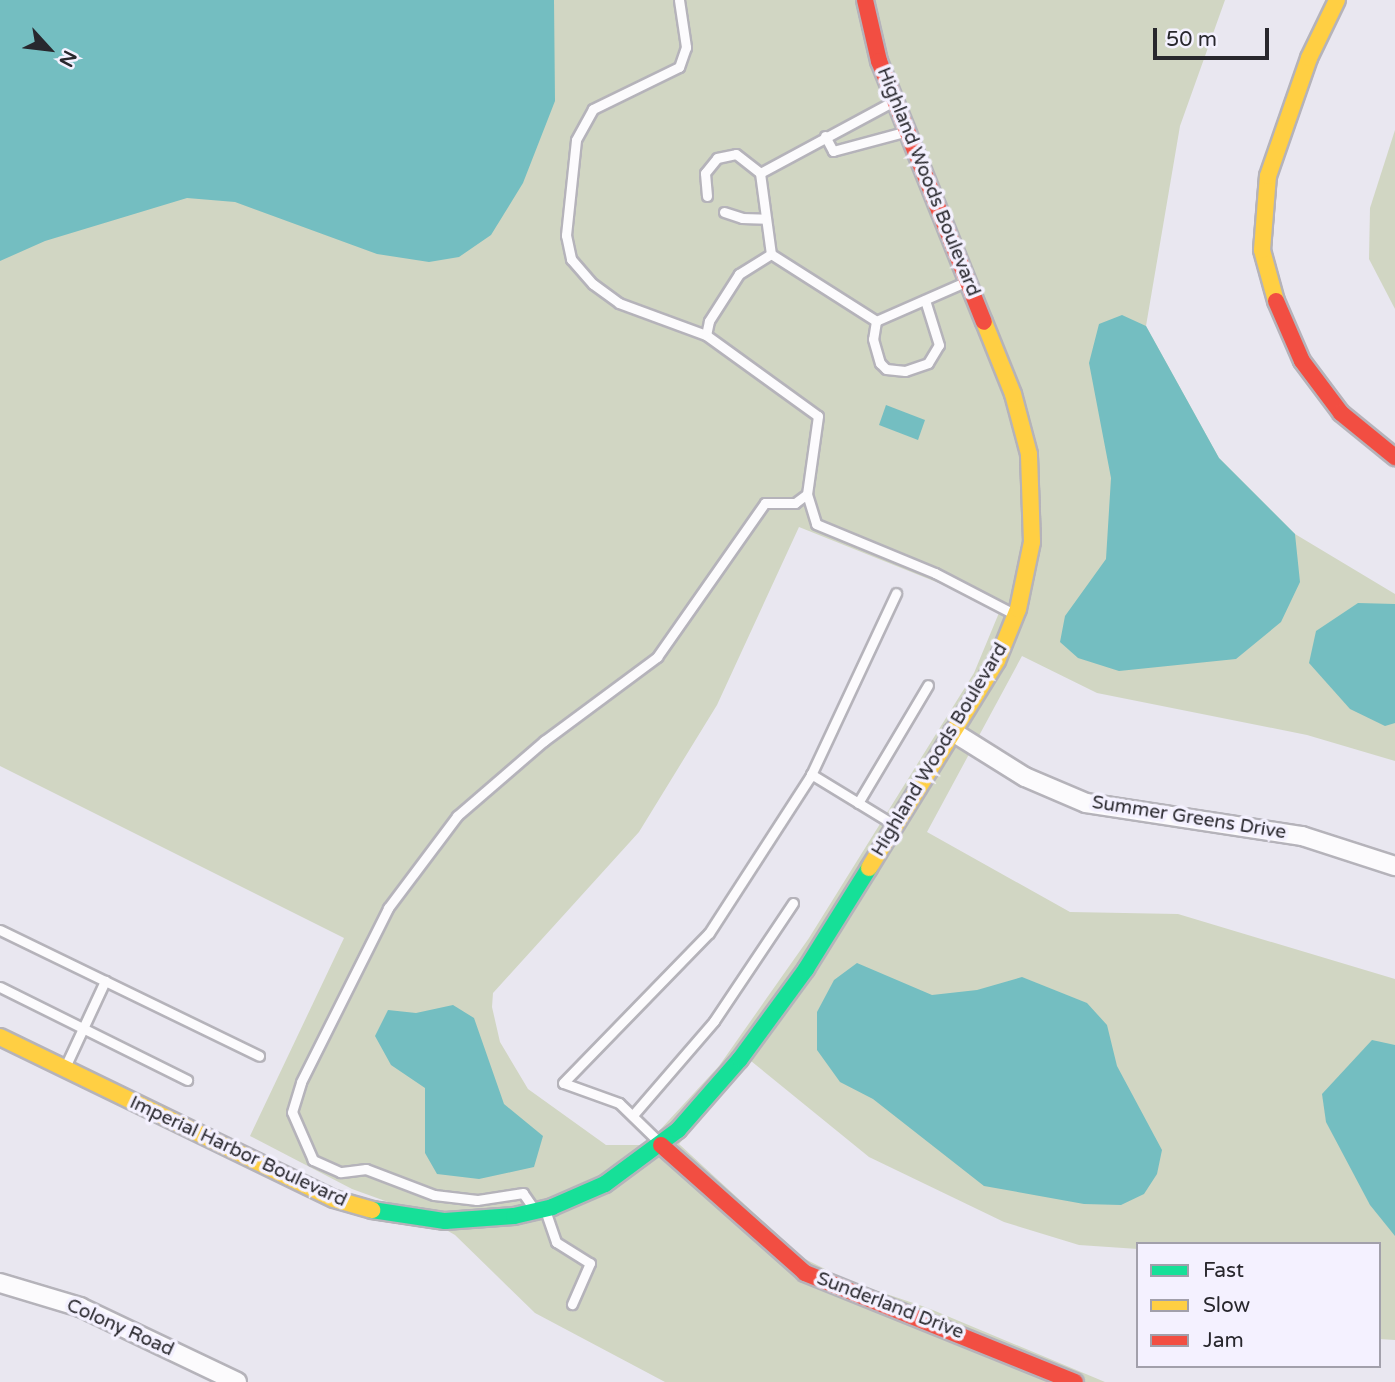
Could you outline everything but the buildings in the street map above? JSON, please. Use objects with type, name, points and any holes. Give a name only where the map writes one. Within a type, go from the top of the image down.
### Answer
[{"type":"street","name":"Highland Woods Boulevard","points":[[570,1199],[620,1175],[661,1145],[692,1116],[767,1024],[896,826],[997,661],[1016,614],[1033,530],[1029,454],[1013,394],[879,61],[865,0]]},
{"type":"street","points":[[1338,0],[1309,58],[1268,176],[1262,250],[1280,317],[1302,361],[1342,413],[1395,457]]},
{"type":"street","name":"Summer Greens Drive","points":[[953,732],[1025,776],[1086,803],[1303,836],[1395,866]]},
{"type":"street","name":"Imperial Harbor Boulevard","points":[[0,1037],[352,1206],[445,1222],[539,1209],[570,1199]]},
{"type":"street","name":"Sunderland Drive","points":[[661,1145],[805,1273],[1076,1382]]},
{"type":"street","name":"Colony Road","points":[[0,1283],[80,1307],[237,1382]]},
{"type":"lane","points":[[679,0],[686,47],[679,67],[593,110],[576,140],[566,235],[571,259],[593,284],[619,303],[706,335],[818,416],[807,494],[816,524],[935,573],[1016,614]]},
{"type":"lane","points":[[760,173],[894,101]]},
{"type":"lane","points":[[825,136],[833,151],[906,131]]},
{"type":"lane","points":[[707,196],[705,173],[725,155],[744,158],[760,173],[771,254],[876,321]]},
{"type":"lane","points":[[724,212],[742,218],[766,219]]},
{"type":"lane","points":[[706,335],[709,321],[739,274],[771,254]]},
{"type":"lane","points":[[876,321],[968,281]]},
{"type":"lane","points":[[876,321],[873,339],[880,363],[886,369],[905,371],[928,363],[939,345],[925,300]]},
{"type":"lane","points":[[572,1304],[590,1263],[556,1242],[539,1209],[523,1193],[477,1200],[434,1195],[366,1169],[340,1172],[313,1160],[292,1112],[301,1082],[388,908],[457,816],[544,741],[657,657],[765,503],[794,503],[807,494]]},
{"type":"lane","points":[[661,1145],[620,1103],[563,1083],[709,933],[811,774],[896,593]]},
{"type":"lane","points":[[858,803],[928,685]]},
{"type":"lane","points":[[811,774],[896,826]]},
{"type":"lane","points":[[633,1115],[714,1021],[793,903]]},
{"type":"lane","points":[[0,930],[259,1056]]},
{"type":"lane","points":[[65,1069],[105,981]]},
{"type":"lane","points":[[0,987],[187,1080]]},
{"type":"green space","points":[[0,0],[1225,0],[1180,126],[1146,326],[1219,458],[1295,534],[1395,594],[1395,761],[1307,735],[1097,693],[1022,656],[927,832],[1070,912],[1178,914],[1395,979],[1395,1340],[1381,1339],[1381,1242],[1136,1242],[1136,1249],[1079,1245],[1004,1222],[869,1157],[751,1061],[679,1144],[803,1258],[851,1282],[928,1308],[1105,1382],[665,1382],[535,1313],[455,1235],[413,1211],[352,1189],[250,1136],[344,938],[0,766]],"holes":[[[799,527],[1001,608],[974,673],[809,938],[719,1066],[646,1145],[606,1145],[528,1089],[500,1042],[492,1007],[493,993],[639,832],[717,705]]]},
{"type":"green space","points":[[1395,130],[1395,309],[1369,259],[1370,208]]},
{"type":"water","points":[[0,0],[554,0],[555,101],[523,183],[491,235],[459,257],[429,262],[377,254],[235,202],[187,198],[45,241],[0,261]]},
{"type":"water","points":[[1122,315],[1146,326],[1219,458],[1295,534],[1300,582],[1281,622],[1236,659],[1119,671],[1078,658],[1060,642],[1065,616],[1106,559],[1111,478],[1089,363],[1099,324]]},
{"type":"water","points":[[886,405],[925,420],[918,440],[879,425]]},
{"type":"water","points":[[1358,603],[1395,604],[1395,723],[1385,726],[1350,709],[1309,663],[1316,631]]},
{"type":"water","points":[[857,963],[932,995],[977,990],[1022,977],[1087,1003],[1107,1025],[1117,1066],[1162,1150],[1157,1174],[1144,1194],[1121,1205],[1084,1204],[984,1186],[873,1099],[840,1082],[817,1050],[817,1012],[834,980]]},
{"type":"water","points":[[453,1005],[474,1018],[504,1104],[543,1136],[534,1167],[479,1179],[437,1174],[425,1153],[425,1088],[391,1065],[375,1036],[388,1010],[416,1013]]},
{"type":"water","points":[[1372,1040],[1395,1045],[1395,1236],[1370,1205],[1326,1122],[1322,1094]]},
{"type":"traffic: fast","points":[[372,1210],[445,1221],[514,1216],[552,1207],[605,1184],[678,1130],[740,1059],[806,969],[869,868]]},
{"type":"traffic: slow","points":[[1276,301],[1262,250],[1268,176],[1309,58],[1337,0]]},
{"type":"traffic: slow","points":[[869,868],[997,661],[1018,609],[1032,542],[1029,454],[1013,394],[984,322]]},
{"type":"traffic: slow","points":[[0,1037],[334,1199],[372,1210]]},
{"type":"traffic: jam","points":[[865,0],[879,61],[984,322]]},
{"type":"traffic: jam","points":[[1276,301],[1302,361],[1341,413],[1395,457]]},
{"type":"traffic: jam","points":[[661,1145],[805,1273],[1075,1382]]}]
